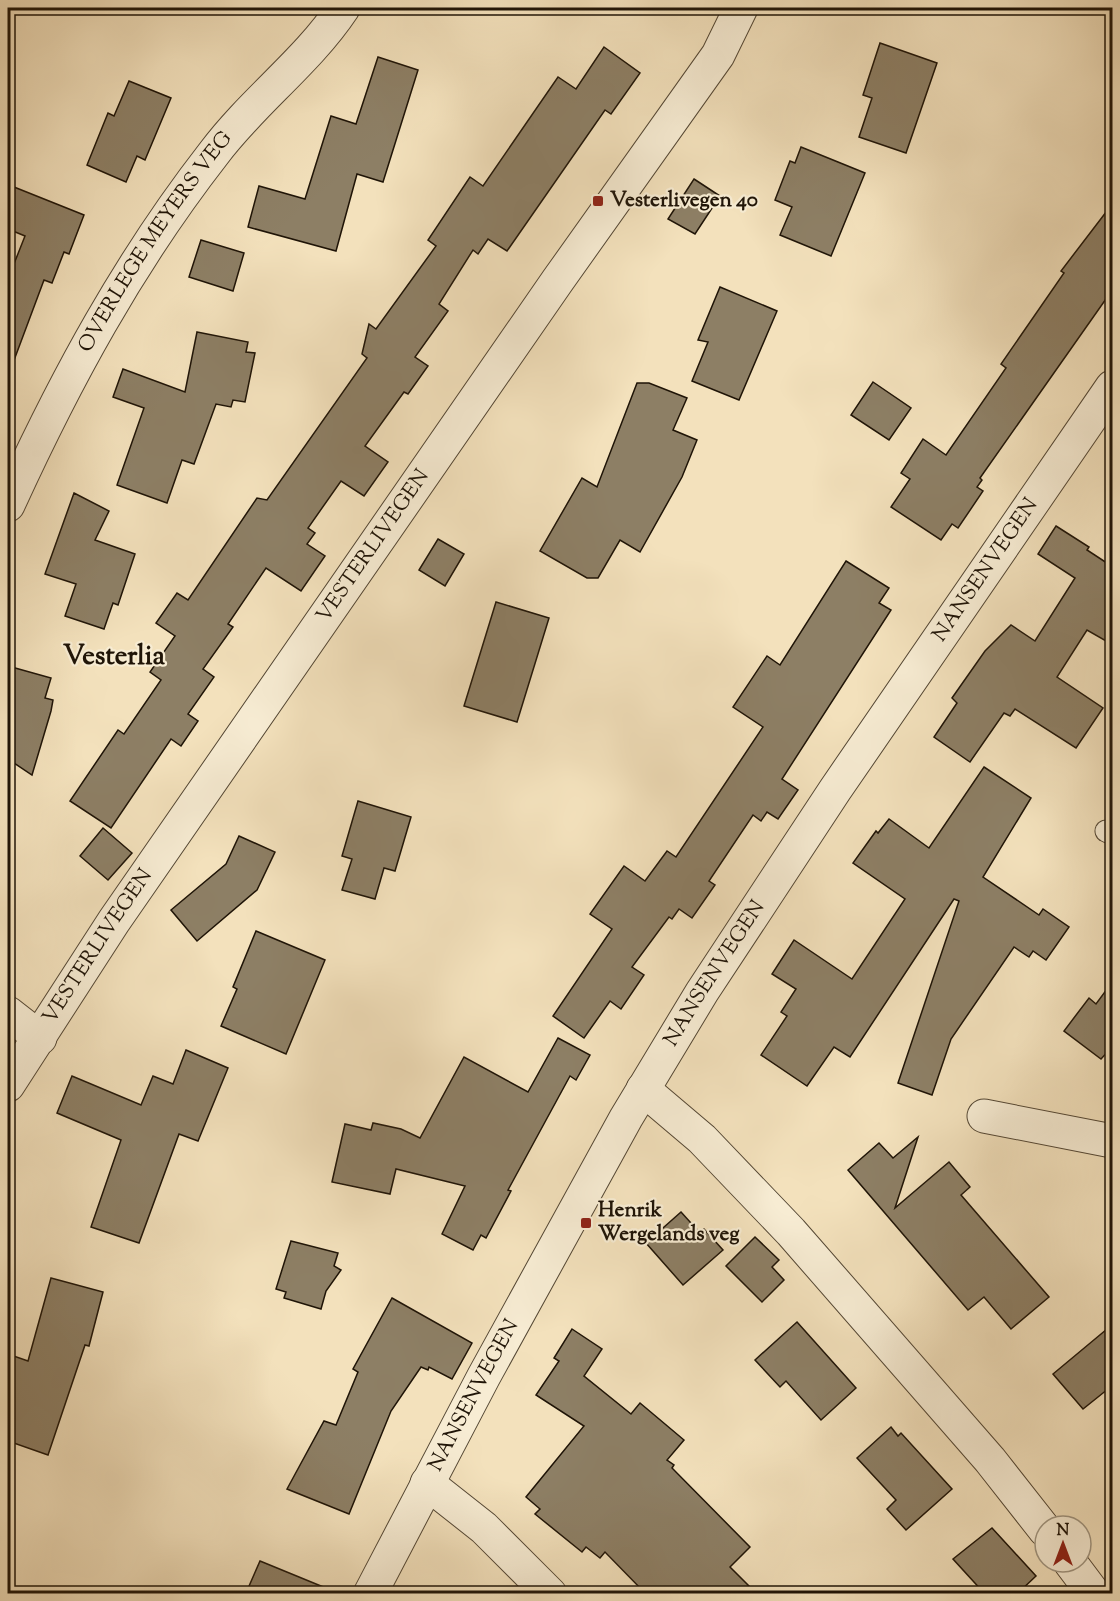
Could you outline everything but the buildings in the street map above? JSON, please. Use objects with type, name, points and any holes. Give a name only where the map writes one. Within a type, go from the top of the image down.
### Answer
[{"type":"street","name":"OVERLEGE MEYERS VEG","points":[[8,505],[69,374],[143,250],[216,150],[326,33],[344,8]]},
{"type":"street","name":"VESTERLIVEGEN","points":[[8,1085],[121,912],[558,280],[718,55],[741,8]]},
{"type":"street","name":"NANSENVEGEN","points":[[370,1593],[427,1483],[643,1089],[702,992],[835,790],[1113,387]]},
{"type":"street","points":[[8,1013],[39,1038]]},
{"type":"street","points":[[643,1089],[702,1139],[791,1232],[990,1460],[1033,1515]]},
{"type":"street","points":[[984,1116],[1113,1141]]},
{"type":"street","points":[[427,1483],[484,1528],[550,1593]]},
{"type":"street","points":[[1079,1574],[1094,1593]]},
{"type":"place","name":"Vesterlivegen 40","points":[[598,201]]},
{"type":"place","name":"Henrik Wergelands veg","points":[[586,1223]]},
{"type":"district","name":"Vesterlia","points":[[114,657]]}]
